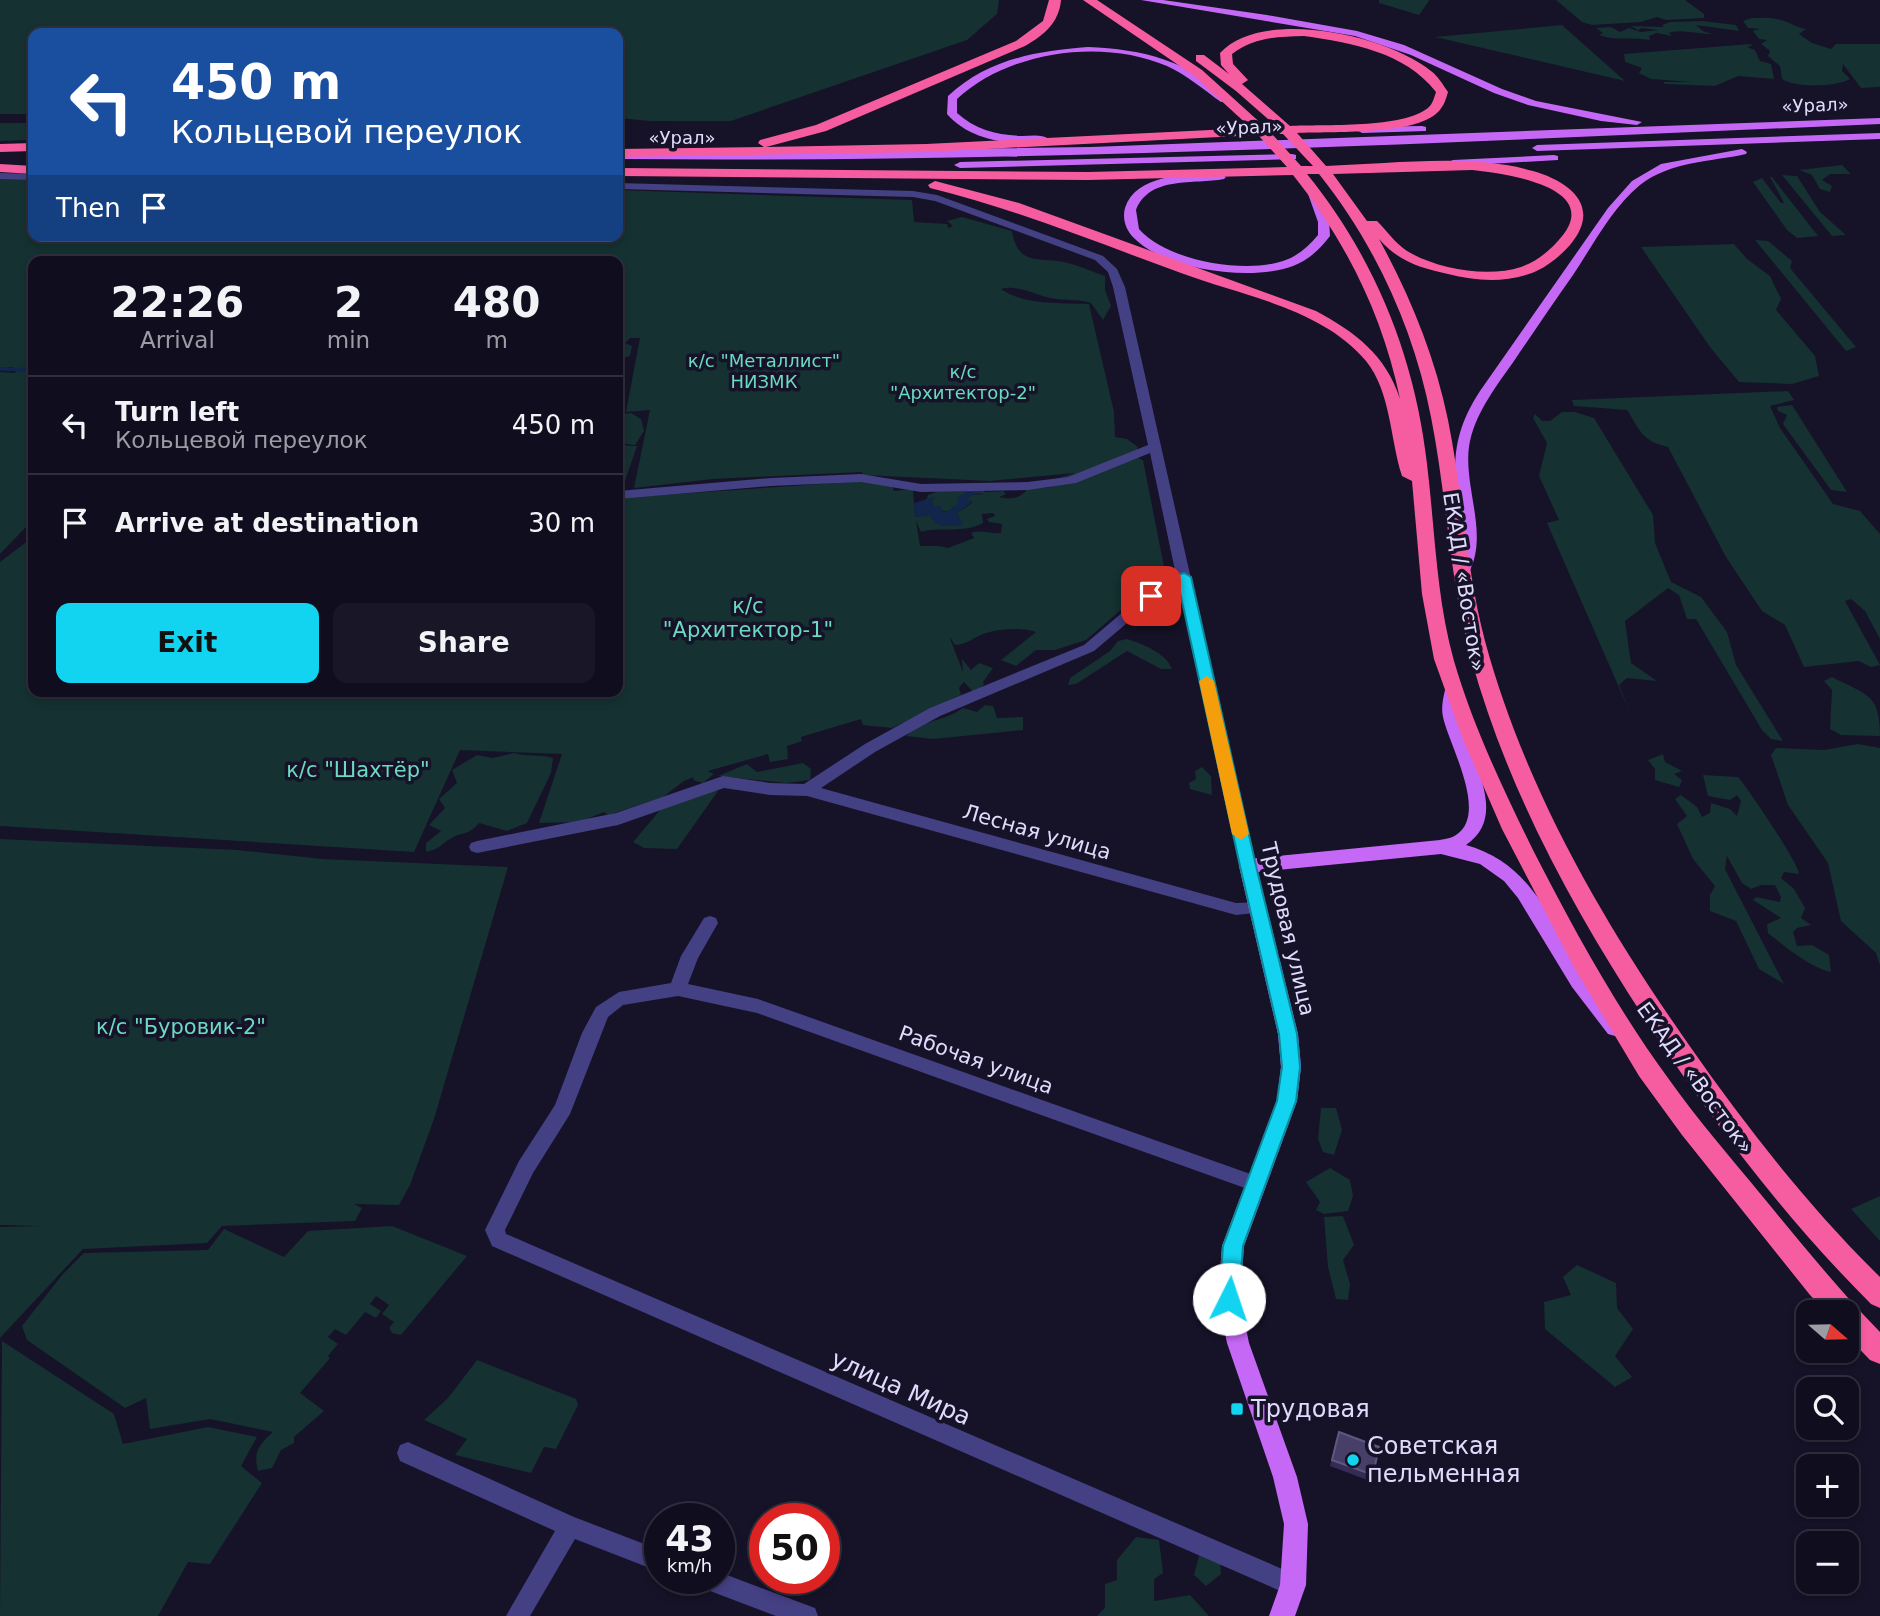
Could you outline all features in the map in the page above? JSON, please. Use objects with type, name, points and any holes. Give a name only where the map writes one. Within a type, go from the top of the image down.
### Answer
[{"type":"highway","points":[[623,153],[736,148],[778,141],[821,128],[1022,42],[1051,19],[1055,0]]},
{"type":"highway","name":"ЕКАД / «Восток»","points":[[1089,0],[1172,54],[1210,82],[1243,113],[1311,188],[1355,251],[1382,307],[1401,364],[1414,429],[1421,500],[1444,662],[1484,764],[1536,873],[1636,1050],[1706,1145],[1833,1300]]},
{"type":"highway","name":"ЕКАД / «Восток»","points":[[1111,0],[1221,73],[1273,116],[1349,200],[1400,292],[1428,370],[1439,423],[1462,576],[1483,667],[1525,782],[1582,896],[1633,985],[1721,1109],[1783,1190],[1809,1222],[1880,1295]]},
{"type":"highway","points":[[623,153],[926,148],[1397,124],[1429,113],[1439,103],[1443,92],[1435,78],[1426,71],[1385,52],[1314,34],[1269,33],[1237,42],[1226,53],[1226,60],[1230,70],[1267,103],[1273,116]]},
{"type":"highway","points":[[0,148],[28,147]]},
{"type":"highway","points":[[720,174],[1088,176],[1472,166],[1512,171],[1558,188],[1569,196],[1578,212],[1573,231],[1553,258],[1541,266],[1510,274],[1470,275],[1435,267],[1399,252],[1349,200]]},
{"type":"highway","points":[[0,169],[28,176]]},
{"type":"highway","points":[[623,170],[893,181],[922,183],[969,192],[1317,318],[1350,339],[1370,357],[1382,374],[1389,390],[1403,457],[1421,500]]},
{"type":"highway","name":"ЕКАД / «Восток»","points":[[1859,1329],[1880,1351]]},
{"type":"main road","points":[[1146,0],[1310,24],[1373,38],[1418,53],[1507,94],[1570,113],[1637,122],[1798,122]]},
{"type":"main road","points":[[1135,137],[1027,140],[985,135],[963,125],[952,114],[951,103],[957,92],[965,86],[1014,61],[1045,53],[1097,50],[1144,55],[1171,64],[1243,113]]},
{"type":"main road","name":"«Урал»","points":[[623,153],[944,154],[1198,148],[1880,121]]},
{"type":"main road","points":[[1281,130],[1880,121]]},
{"type":"main road","name":"«Урал»","points":[[623,170],[1106,163],[1880,136]]},
{"type":"main road","points":[[1352,170],[1880,143]]},
{"type":"main road","points":[[1462,576],[1468,542],[1461,475],[1461,451],[1466,429],[1482,397],[1612,210],[1636,183],[1665,166],[1709,155],[1761,149]]},
{"type":"main road","points":[[1311,188],[1324,222],[1321,242],[1298,258],[1262,268],[1232,270],[1189,261],[1147,242],[1132,228],[1129,220],[1136,197],[1154,186],[1170,181],[1315,171]]},
{"type":"main road","points":[[1248,866],[1449,846],[1467,835],[1478,815],[1475,783],[1450,715],[1453,690]]},
{"type":"main road","points":[[1441,847],[1492,862],[1527,892],[1592,1002],[1636,1050]]},
{"type":"main road","name":"Трудовая улица","points":[[1248,866],[1288,1034],[1291,1067],[1287,1101],[1233,1246],[1229,1299],[1238,1343],[1285,1477],[1296,1524],[1293,1585],[1282,1616]]},
{"type":"street","points":[[0,176],[28,177]]},
{"type":"street","name":"Трудовая улица","points":[[623,186],[900,194],[937,198],[1100,258],[1113,271],[1119,287],[1248,866]]},
{"type":"street","points":[[623,495],[771,482],[861,478],[921,488],[1028,486],[1071,480],[1155,447]]},
{"type":"street","points":[[807,790],[870,748],[935,712],[1089,648],[1167,582],[1184,577]]},
{"type":"street","name":"Лесная улица","points":[[477,847],[618,820],[723,782],[770,789],[807,790],[1236,909],[1258,907]]},
{"type":"street","points":[[678,989],[690,956],[710,923]]},
{"type":"street","name":"Рабочая улица","points":[[678,989],[758,1006],[1256,1184]]},
{"type":"street","name":"улица Мира","points":[[678,989],[619,999],[602,1012],[591,1032],[563,1108],[526,1167],[495,1230],[499,1241],[1293,1585]]},
{"type":"street","points":[[408,1452],[569,1526],[644,1555]]},
{"type":"street","points":[[517,1616],[569,1526]]},
{"type":"street","points":[[735,1589],[807,1616]]},
{"type":"green space","points":[[0,0],[999,0],[997,14],[967,40],[731,121],[623,118],[623,28],[28,28],[28,114],[0,114]]},
{"type":"green space","points":[[1379,0],[1429,1],[1419,15],[1379,3]]},
{"type":"green space","points":[[1556,0],[1685,0],[1704,14],[1704,18],[1666,20],[1657,17],[1641,22],[1592,25],[1582,22]]},
{"type":"green space","points":[[1752,18],[1777,19],[1806,29],[1799,34],[1812,43],[1831,49],[1836,44],[1880,44],[1880,87],[1861,88],[1843,64],[1842,71],[1850,79],[1844,82],[1805,85],[1782,79],[1780,66],[1768,56],[1770,51],[1761,44],[1767,40],[1759,39],[1753,31],[1760,29],[1748,28],[1743,21]]},
{"type":"green space","points":[[1702,21],[1736,25],[1739,31],[1696,25],[1712,34],[1669,33],[1672,36],[1657,33],[1649,36],[1650,40],[1605,37],[1599,35],[1603,33],[1596,28],[1611,27],[1620,32],[1629,28],[1641,32],[1658,30],[1638,30],[1631,26],[1664,27],[1662,25],[1670,22]]},
{"type":"green space","points":[[1562,25],[1625,81],[1435,37]]},
{"type":"green space","points":[[1753,45],[1747,47],[1755,50],[1760,61],[1771,64],[1774,79],[1738,76],[1715,86],[1665,84],[1663,82],[1692,82],[1651,79],[1639,73],[1642,68],[1625,62],[1624,54]]},
{"type":"green space","points":[[0,123],[28,123],[28,140],[0,141]]},
{"type":"green space","points":[[1842,165],[1851,174],[1830,174],[1822,180],[1832,186],[1830,192],[1820,189],[1812,175],[1799,170]]},
{"type":"green space","points":[[1782,175],[1797,176],[1820,212],[1846,235],[1832,236]]},
{"type":"green space","points":[[1770,177],[1818,236],[1797,238],[1787,230],[1753,182],[1762,178],[1781,203],[1784,203]]},
{"type":"green space","points":[[0,178],[28,180],[28,242],[623,242],[623,190],[912,200],[914,222],[947,224],[948,228],[953,226],[947,221],[962,217],[1012,231],[1019,251],[1025,256],[1068,263],[1105,276],[1105,290],[1111,306],[1103,320],[1091,303],[1050,298],[1022,289],[1001,289],[1032,301],[1089,304],[1114,412],[1115,437],[1127,439],[1138,447],[1135,457],[1143,460],[1165,572],[1086,640],[1055,650],[1036,650],[1016,666],[1001,660],[1036,632],[998,630],[955,645],[949,636],[963,672],[962,659],[971,670],[979,663],[993,668],[983,682],[984,685],[973,692],[964,682],[959,688],[961,695],[892,728],[863,725],[861,719],[801,737],[802,741],[787,746],[788,759],[770,762],[768,754],[708,771],[714,774],[703,783],[693,780],[694,777],[663,797],[608,815],[604,812],[579,822],[539,823],[562,754],[460,750],[414,852],[0,826],[0,562],[28,541],[28,697],[623,697],[623,498],[865,481],[892,486],[894,491],[913,489],[915,517],[930,515],[935,523],[944,526],[960,525],[957,513],[973,502],[966,499],[972,495],[983,494],[967,492],[957,505],[947,512],[933,507],[932,500],[935,499],[926,501],[928,495],[942,490],[983,489],[985,492],[1003,491],[1006,494],[999,497],[1014,498],[1027,489],[1052,487],[1052,480],[1075,473],[990,481],[863,475],[862,472],[713,479],[634,488],[650,410],[626,412],[640,338],[630,338],[625,343],[632,346],[630,356],[623,358],[623,256],[28,256],[28,361],[25,361],[28,363],[28,524],[0,554],[0,372],[15,373],[16,370],[12,367],[0,368]],"holes":[[[993,513],[995,516],[987,519],[989,522],[1002,524],[1001,533],[974,532],[971,533],[974,538],[948,548],[920,546],[916,521],[921,532],[968,528],[983,523],[982,514]]]},
{"type":"green space","points":[[1755,240],[1768,241],[1792,261],[1790,268],[1856,347],[1846,351]]},
{"type":"green space","points":[[1734,244],[1747,259],[1770,276],[1781,299],[1776,310],[1815,356],[1819,376],[1792,384],[1739,382],[1710,347],[1641,247]]},
{"type":"green space","points":[[1788,391],[1794,400],[1770,406],[1780,428],[1833,504],[1860,511],[1880,534],[1880,639],[1865,611],[1851,599],[1845,601],[1880,665],[1871,667],[1859,661],[1804,667],[1785,625],[1762,611],[1726,557],[1668,447],[1647,438],[1627,410],[1574,406],[1572,400]]},
{"type":"green space","points":[[1792,405],[1847,492],[1831,490],[1783,424],[1787,415],[1778,411],[1777,407]]},
{"type":"green space","points":[[1562,412],[1575,412],[1594,418],[1653,515],[1655,543],[1671,582],[1701,597],[1727,632],[1736,665],[1783,741],[1771,739],[1762,730],[1696,619],[1687,619],[1679,595],[1668,588],[1625,621],[1631,663],[1657,681],[1627,678],[1619,685],[1632,717],[1547,523],[1559,520],[1539,476],[1547,443],[1533,418],[1535,414],[1542,421],[1550,421]]},
{"type":"green space","points":[[631,413],[641,419],[644,431],[635,445],[623,444],[623,414]]},
{"type":"green space","points":[[623,445],[637,446],[623,487]]},
{"type":"green space","points":[[1127,639],[1147,646],[1165,658],[1172,669],[1161,669],[1127,651],[1076,684],[1068,685],[1070,678],[1110,651],[1118,641]]},
{"type":"green space","points":[[1832,677],[1863,693],[1874,704],[1880,736],[1841,735],[1830,729],[1832,690],[1824,681]]},
{"type":"green space","points":[[985,705],[993,706],[997,718],[1023,717],[1023,730],[933,739],[906,736],[963,708],[977,712]]},
{"type":"green space","points":[[1858,744],[1880,748],[1880,965],[1876,953],[1841,921],[1828,863],[1788,805],[1771,755],[1776,748],[1824,750]]},
{"type":"green space","points":[[514,753],[553,758],[551,773],[527,823],[507,831],[479,823],[468,832],[426,852],[426,843],[441,831],[429,825],[445,808],[439,799],[457,783],[452,770],[477,755],[493,758]]},
{"type":"green space","points":[[1663,754],[1665,762],[1682,771],[1674,774],[1682,780],[1679,787],[1655,780],[1655,769],[1648,760]]},
{"type":"green space","points":[[803,763],[811,769],[810,780],[786,783],[718,776],[747,764],[757,772]]},
{"type":"green space","points":[[1202,767],[1211,776],[1212,795],[1190,789],[1189,783],[1196,779],[1195,771]]},
{"type":"green space","points":[[1703,775],[1738,777],[1752,795],[1797,867],[1799,874],[1784,872],[1781,878],[1794,889],[1805,908],[1801,918],[1811,925],[1797,928],[1793,932],[1797,946],[1812,945],[1829,955],[1831,972],[1807,962],[1768,933],[1767,924],[1781,918],[1753,900],[1756,897],[1780,902],[1781,897],[1775,885],[1761,885],[1751,889],[1742,883],[1727,856],[1725,869],[1784,984],[1759,969],[1736,921],[1710,911],[1710,895],[1715,886],[1693,859],[1677,824],[1687,816],[1675,799],[1681,795],[1697,807],[1702,817],[1710,813],[1711,803],[1730,809],[1737,816],[1741,801],[1737,795],[1730,800],[1708,796]]},
{"type":"green space","points":[[709,790],[718,791],[677,849],[644,848],[633,842],[661,809]]},
{"type":"green space","name":"к/с \"Буровик-2\"","points":[[0,839],[237,850],[323,859],[508,867],[434,1119],[410,1185],[399,1205],[354,1204],[362,1208],[355,1221],[222,1226],[207,1243],[83,1249],[0,1338],[0,1227],[41,1226],[0,1225]]},
{"type":"green space","points":[[1321,1108],[1336,1108],[1342,1130],[1334,1155],[1323,1152],[1318,1139]]},
{"type":"green space","points":[[1330,1168],[1350,1180],[1353,1196],[1348,1211],[1324,1214],[1316,1210],[1320,1202],[1306,1182]]},
{"type":"green space","points":[[1880,1196],[1880,1241],[1851,1209]]},
{"type":"green space","points":[[1343,1216],[1354,1245],[1343,1260],[1350,1284],[1348,1300],[1336,1299],[1328,1267],[1324,1217]]},
{"type":"green space","points":[[392,1226],[467,1256],[401,1335],[392,1333],[389,1328],[394,1322],[382,1314],[389,1305],[376,1296],[370,1304],[381,1311],[376,1318],[365,1312],[346,1335],[335,1329],[328,1337],[338,1344],[328,1356],[330,1358],[300,1393],[324,1411],[294,1437],[294,1443],[281,1450],[272,1468],[258,1471],[256,1458],[261,1445],[273,1432],[210,1419],[150,1429],[146,1398],[125,1408],[27,1340],[22,1326],[62,1275],[84,1253],[208,1250],[224,1229],[284,1257],[308,1231]]},
{"type":"green space","points":[[1577,1265],[1616,1283],[1617,1308],[1633,1329],[1615,1356],[1632,1377],[1615,1387],[1545,1329],[1544,1302],[1571,1295],[1563,1277]]},
{"type":"green space","points":[[2,1341],[114,1414],[123,1444],[208,1427],[257,1437],[241,1466],[262,1483],[210,1564],[188,1562],[158,1616],[0,1616]]},
{"type":"green space","points":[[477,1360],[576,1399],[578,1405],[556,1449],[544,1447],[531,1473],[455,1455],[467,1439],[424,1420],[448,1398]]},
{"type":"green space","points":[[1136,1537],[1159,1540],[1163,1573],[1154,1579],[1154,1601],[1190,1595],[1209,1616],[1097,1616],[1105,1608],[1105,1584],[1117,1580],[1117,1560]]},
{"type":"green space","points":[[1200,1552],[1220,1561],[1221,1574],[1206,1586],[1194,1575]]},
{"type":"water","points":[[967,492],[983,494],[972,495],[966,499],[973,501],[957,513],[963,523],[960,526],[935,523],[930,515],[915,517],[914,503],[934,497],[933,507],[941,506],[942,511],[947,512],[957,505],[958,497]]},
{"type":"building","name":"Советская пельменная","points":[[1339,1432],[1379,1447],[1373,1475],[1332,1460]]},
{"type":"waterway","points":[[0,369],[28,370]]},
{"type":"slow traffic","points":[[1207,681],[1241,834]]},
{"type":"place","name":"Трудовая","points":[[1237,1409]]},
{"type":"place","name":"Советская пельменная","points":[[1353,1460]]},
{"type":"route","points":[[1151,596],[1167,582],[1184,577],[1288,1034],[1291,1067],[1287,1101],[1233,1246],[1229,1299]]},
{"type":"park label","name":"к/с \"Металлист\" НИЗМК","points":[[764,370]]},
{"type":"park label","name":"к/с \"Архитектор-2\"","points":[[963,381]]},
{"type":"park label","name":"к/с \"Архитектор-1\"","points":[[748,618]]},
{"type":"park label","name":"к/с \"Шахтёр\"","points":[[358,770]]}]
